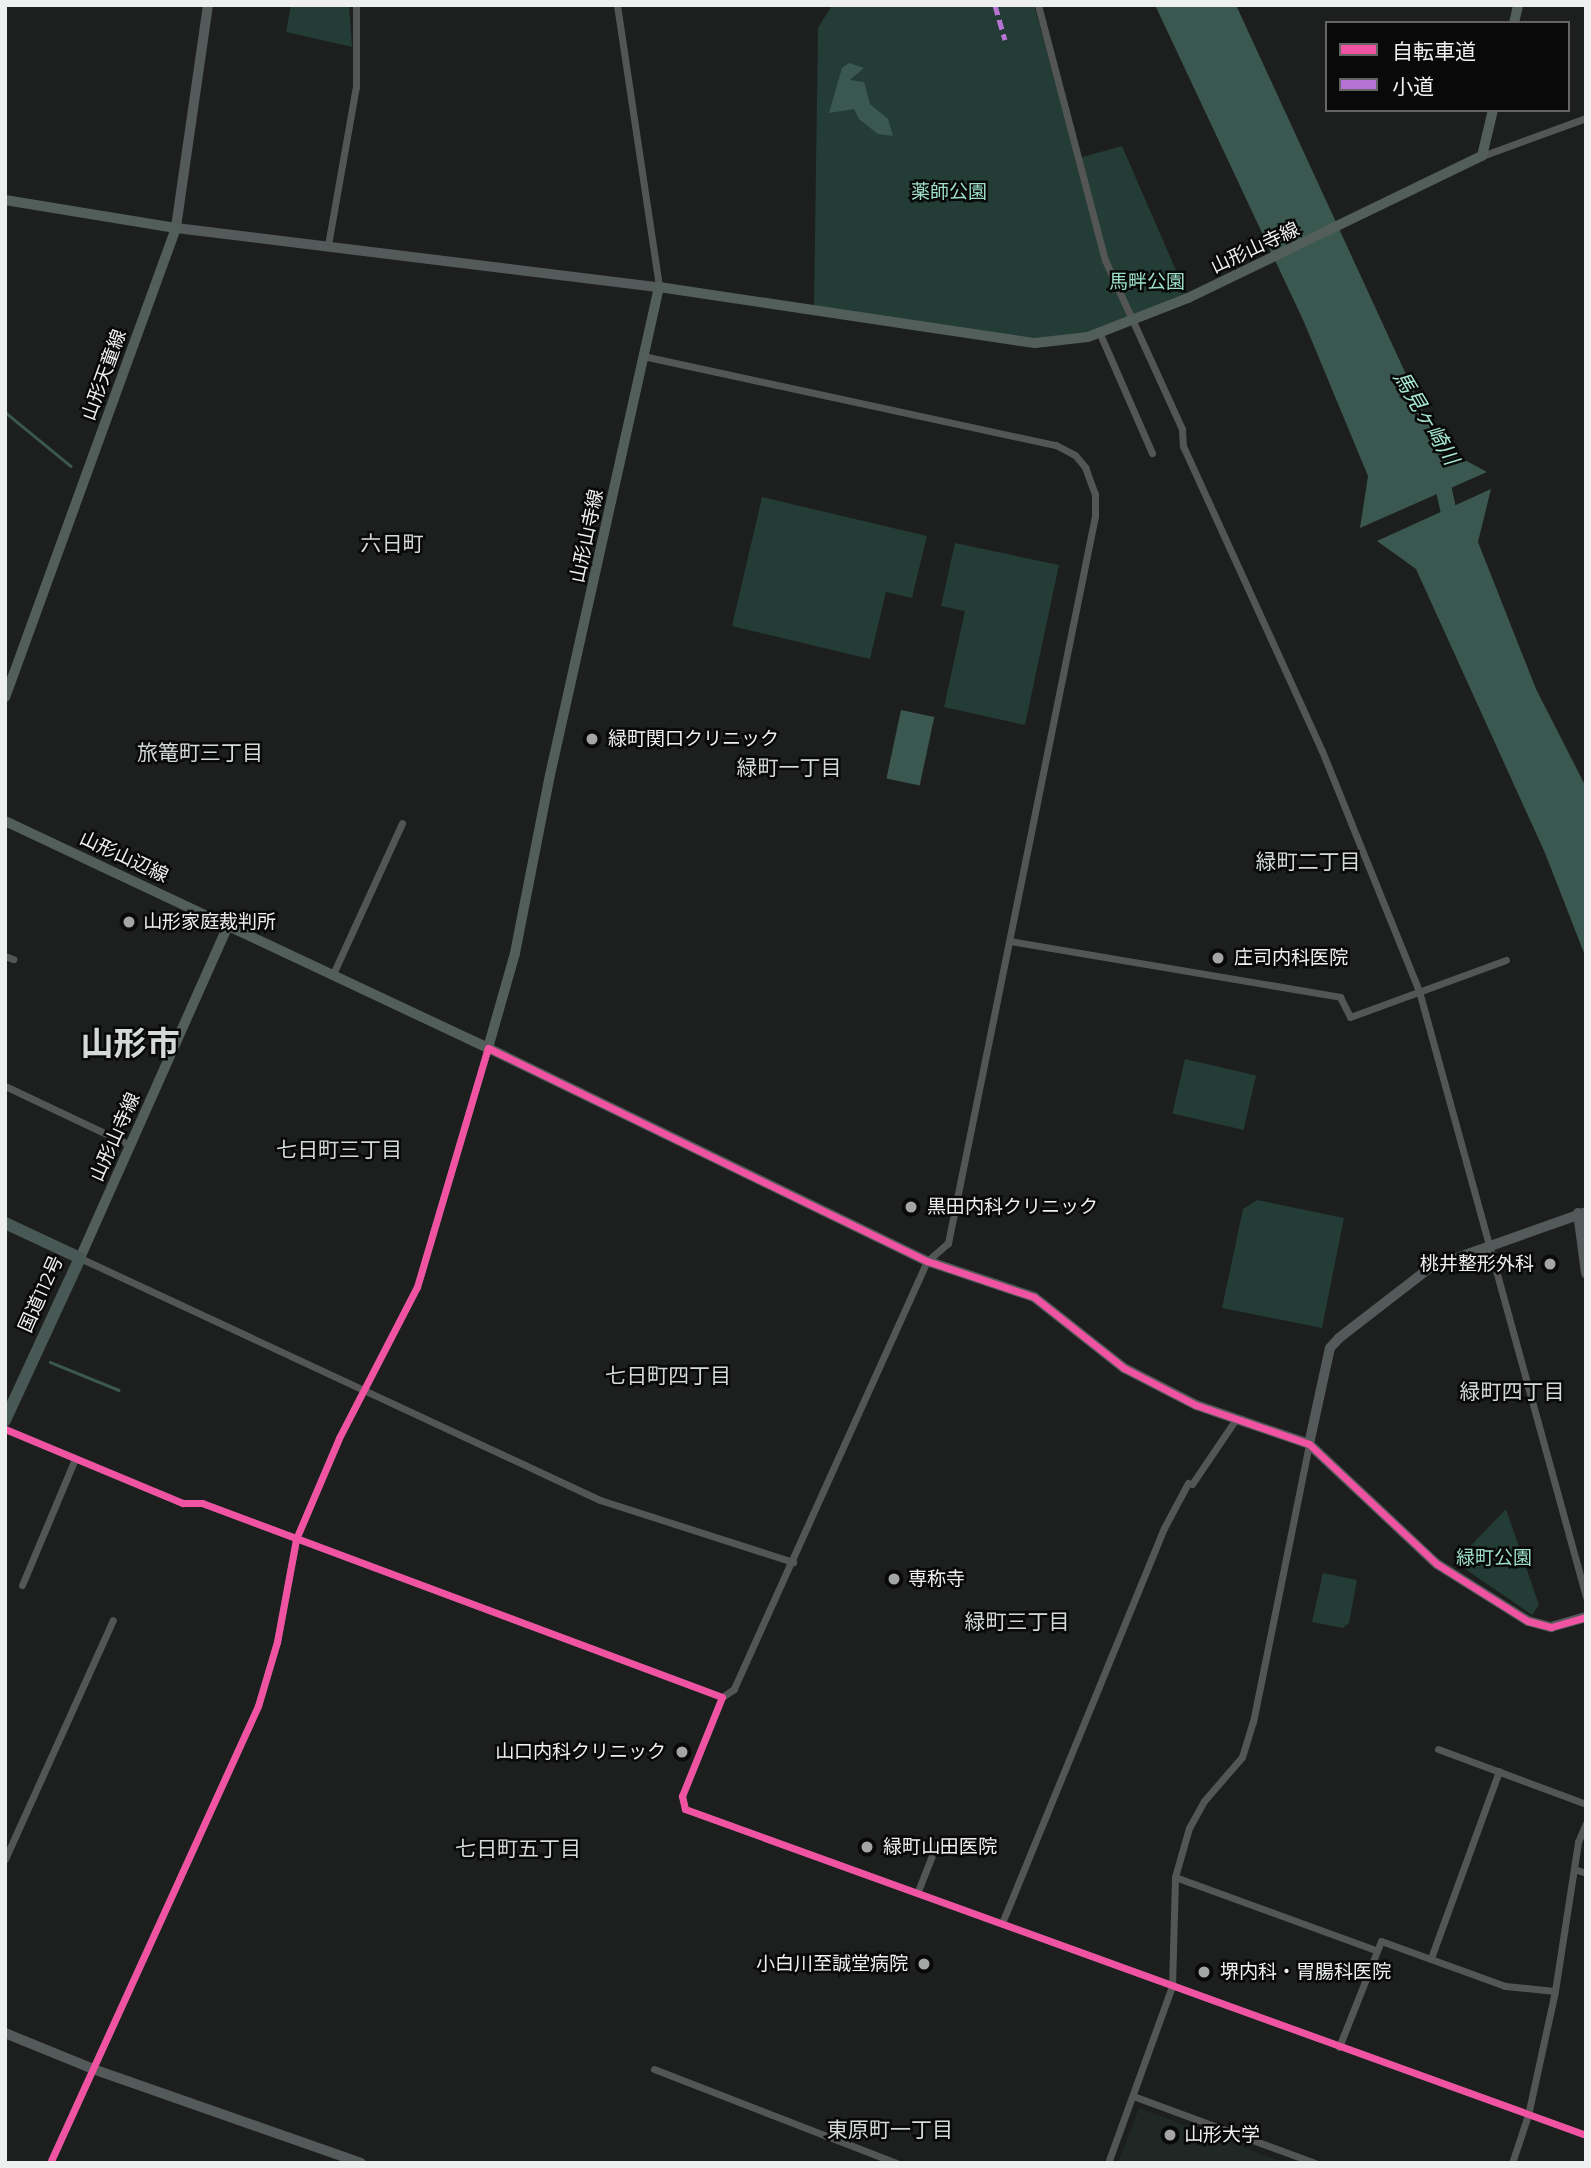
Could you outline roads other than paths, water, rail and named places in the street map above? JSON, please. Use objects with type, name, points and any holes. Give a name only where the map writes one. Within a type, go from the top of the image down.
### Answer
[{"type":"highway","name":"国道112号","points":[[5,1223],[80,1258],[5,1420]]},
{"type":"main road","points":[[1482,156],[1493,112]]},
{"type":"main road","name":"山形山寺線","points":[[488,1048],[515,953],[659,287],[1035,343],[1100,334],[1188,299],[1416,191],[1482,156]]},
{"type":"main road","points":[[5,200],[177,228]]},
{"type":"main road","name":"山形天童線","points":[[5,697],[177,228]]},
{"type":"main road","name":"山形山辺線","points":[[5,821],[228,925]]},
{"type":"main road","points":[[228,925],[488,1048]]},
{"type":"main road","name":"山形山寺線","points":[[80,1258],[228,925]]},
{"type":"street","points":[[208,5],[177,228],[659,287],[617,5]]},
{"type":"street","points":[[328,245],[356,87],[356,5]]},
{"type":"street","points":[[1038,5],[1105,260],[1130,324],[1182,429],[1183,446],[1322,751],[1419,991],[1492,1244],[1586,1597]]},
{"type":"street","points":[[1482,156],[1586,118]]},
{"type":"street","points":[[1100,334],[1152,453]]},
{"type":"street","points":[[643,356],[1056,445],[1075,454],[1093,480],[1095,516],[948,1243],[927,1261],[734,1689],[722,1697],[682,1796],[685,1809],[918,1891],[1586,2135]]},
{"type":"street","points":[[333,974],[402,823]]},
{"type":"street","points":[[1010,941],[1340,997],[1350,1017],[1506,960]]},
{"type":"street","points":[[50,2163],[258,1706],[277,1642],[296,1539],[364,1389],[417,1287],[488,1048],[927,1261],[1034,1297],[1124,1368],[1196,1405],[1309,1444],[1437,1564],[1517,1614],[1551,1627],[1586,1617]]},
{"type":"street","points":[[5,1086],[130,1145]]},
{"type":"street","points":[[1108,2163],[1172,1986],[1175,1877],[1189,1828],[1204,1801],[1242,1756],[1253,1722],[1330,1348],[1339,1338],[1431,1267],[1582,1212],[1586,1273]]},
{"type":"street","points":[[80,1258],[600,1500],[793,1562]]},
{"type":"street","points":[[1002,1923],[1164,1528],[1190,1484],[1236,1419]]},
{"type":"street","points":[[5,1429],[194,1504],[202,1503],[722,1697]]},
{"type":"street","points":[[22,1585],[75,1459]]},
{"type":"street","points":[[5,1859],[113,1620]]},
{"type":"street","points":[[1438,1749],[1586,1804]]},
{"type":"street","points":[[1431,1958],[1499,1771]]},
{"type":"street","points":[[1512,2163],[1528,2115],[1555,1991],[1574,1869],[1586,1823]]},
{"type":"street","points":[[918,1891],[937,1843]]},
{"type":"street","points":[[1574,1869],[1586,1873]]},
{"type":"street","points":[[1175,1877],[1376,1950]]},
{"type":"street","points":[[1339,2046],[1381,1941],[1505,1986],[1555,1991]]},
{"type":"street","points":[[5,2033],[93,2069],[361,2163]]},
{"type":"street","points":[[654,2068],[896,2163]]},
{"type":"street","points":[[1133,2096],[1315,2163]]},
{"type":"water","points":[[1155,5],[1236,5],[1439,446],[1487,472],[1360,528],[1368,476],[1304,322]]},
{"type":"water","points":[[849,63],[864,68],[850,80],[864,82],[870,104],[888,119],[893,136],[878,134],[859,119],[854,109],[829,113],[842,68]]},
{"type":"water","points":[[1491,489],[1478,542],[1536,689],[1586,787],[1586,958],[1545,853],[1416,569],[1377,541]]},
{"type":"water","points":[[901,710],[934,717],[920,786],[886,778]]},
{"type":"waterway","points":[[5,412],[71,466]]},
{"type":"waterway","name":"馬見ヶ崎川","points":[[1436,473],[1444,490],[1452,529]]},
{"type":"waterway","points":[[50,1362],[119,1390]]},
{"type":"place","name":"緑町関口クリニック","points":[[592,739]]},
{"type":"place","name":"山形家庭裁判所","points":[[129,922]]},
{"type":"place","name":"庄司内科医院","points":[[1218,958]]},
{"type":"place","name":"黒田内科クリニック","points":[[911,1207]]},
{"type":"place","name":"桃井整形外科","points":[[1550,1264]]},
{"type":"place","name":"専称寺","points":[[894,1579]]},
{"type":"place","name":"山口内科クリニック","points":[[682,1752]]},
{"type":"place","name":"緑町山田医院","points":[[867,1847]]},
{"type":"place","name":"小白川至誠堂病院","points":[[924,1964]]},
{"type":"place","name":"堺内科・胃腸科医院","points":[[1204,1972]]},
{"type":"place","name":"山形大学","points":[[1170,2135]]},
{"type":"district","name":"六日町","points":[[392,544]]},
{"type":"district","name":"旅篭町三丁目","points":[[200,753]]},
{"type":"district","name":"緑町一丁目","points":[[789,768]]},
{"type":"district","name":"緑町二丁目","points":[[1308,862]]},
{"type":"district","name":"山形市","points":[[130,1044]]},
{"type":"district","name":"七日町三丁目","points":[[339,1150]]},
{"type":"district","name":"七日町四丁目","points":[[668,1376]]},
{"type":"district","name":"緑町四丁目","points":[[1512,1392]]},
{"type":"district","name":"緑町三丁目","points":[[1017,1622]]},
{"type":"district","name":"七日町五丁目","points":[[518,1849]]},
{"type":"district","name":"東原町一丁目","points":[[890,2130]]},
{"type":"park label","name":"薬師公園","points":[[949,192]]},
{"type":"park label","name":"馬畔公園","points":[[1147,282]]},
{"type":"park label","name":"緑町公園","points":[[1494,1558]]}]
